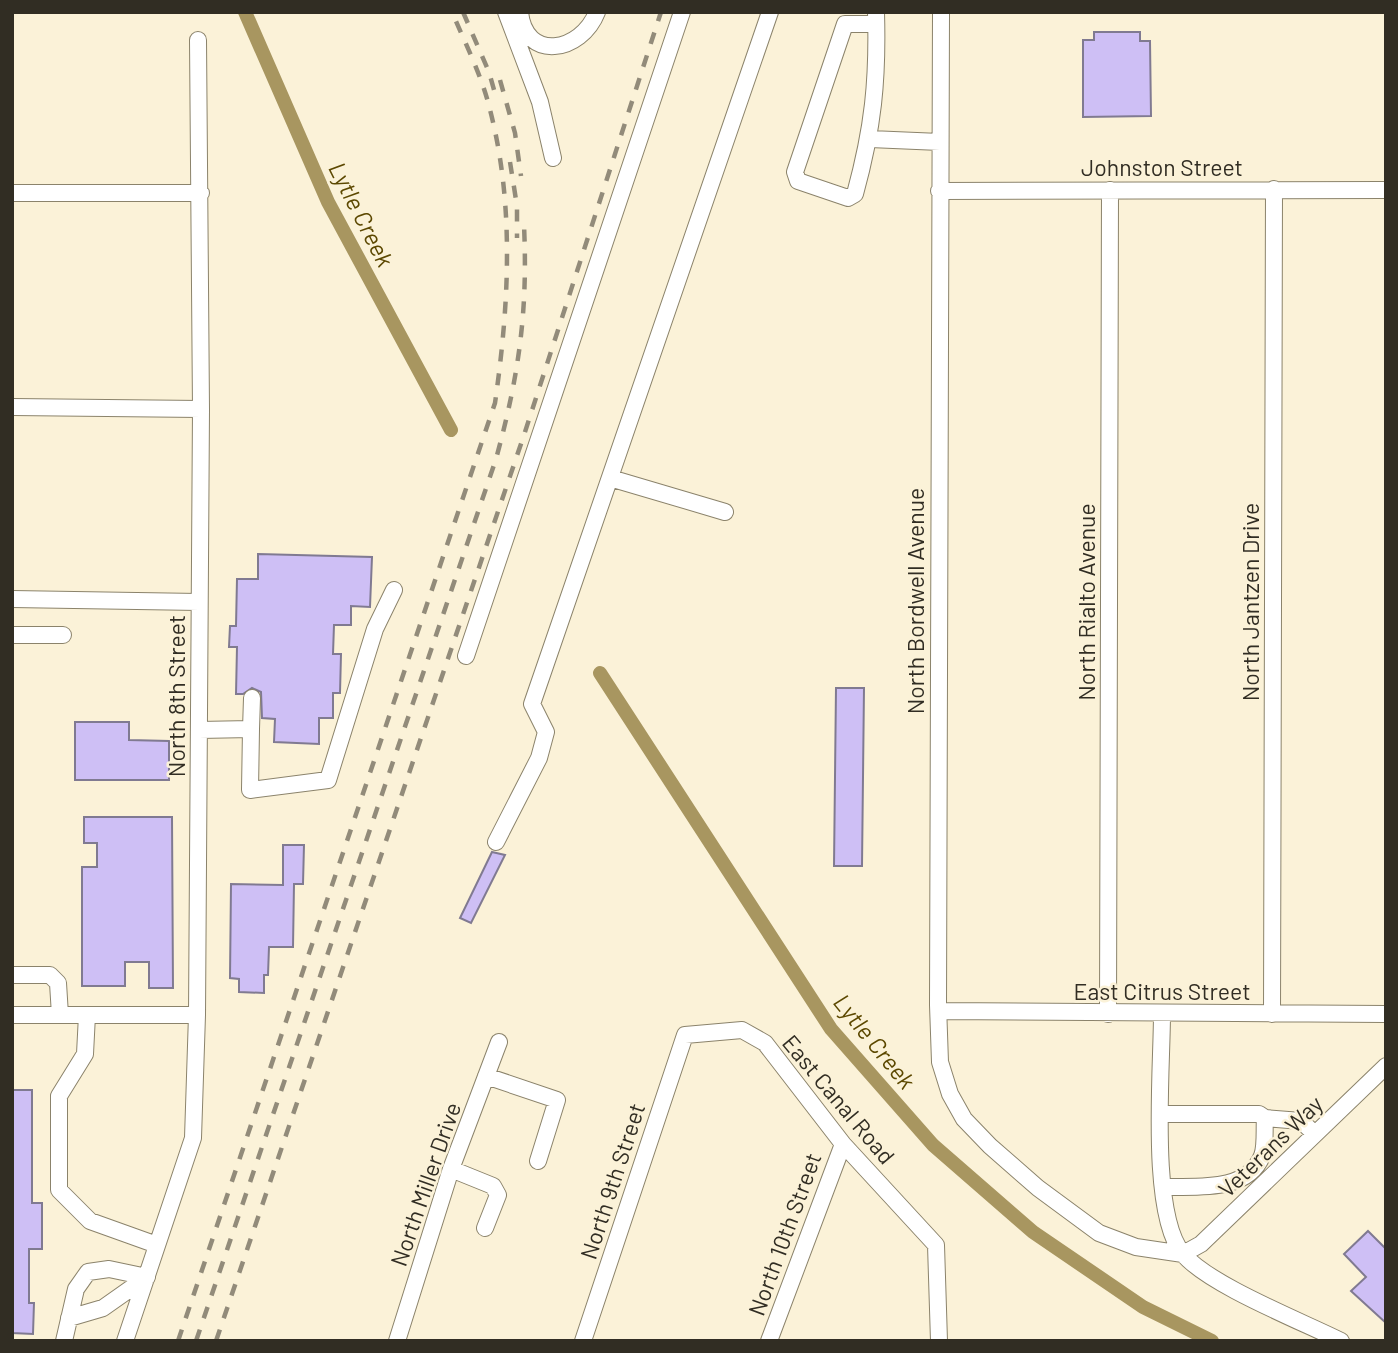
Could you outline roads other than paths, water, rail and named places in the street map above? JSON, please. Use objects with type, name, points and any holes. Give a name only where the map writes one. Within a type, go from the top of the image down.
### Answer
[{"type":"street","points":[[506,12],[527,34],[542,44],[559,47],[578,40],[592,27],[597,12]]},
{"type":"street","points":[[466,656],[682,12]]},
{"type":"street","points":[[496,842],[539,758],[546,732],[532,704],[770,12]]},
{"type":"street","name":"North Bordwell Avenue","points":[[941,12],[940,1062],[950,1094],[964,1119],[1038,1188],[1098,1233],[1136,1247],[1183,1254]]},
{"type":"street","points":[[876,18],[877,86],[870,139],[855,194],[848,198],[798,181],[795,172],[845,24],[876,18]]},
{"type":"street","points":[[518,22],[553,158]]},
{"type":"street","name":"North 8th Street","points":[[125,1341],[193,1138],[197,1015],[201,409],[198,40]]},
{"type":"street","points":[[870,139],[940,142]]},
{"type":"street","name":"North Jantzen Drive","points":[[1272,1014],[1274,189]]},
{"type":"street","name":"North Rialto Avenue","points":[[1108,1014],[1110,190]]},
{"type":"street","name":"Johnston Street","points":[[939,191],[1386,190]]},
{"type":"street","points":[[12,193],[201,193]]},
{"type":"street","points":[[12,407],[201,409]]},
{"type":"street","points":[[610,478],[725,512]]},
{"type":"street","points":[[252,698],[250,790],[328,780],[375,629],[394,590]]},
{"type":"street","points":[[12,600],[199,601]]},
{"type":"street","points":[[12,635],[63,635]]},
{"type":"street","points":[[199,730],[251,729]]},
{"type":"street","points":[[12,975],[50,975],[58,983],[60,1015]]},
{"type":"street","name":"East Citrus Street","points":[[939,1011],[1386,1014]]},
{"type":"street","points":[[1162,1014],[1163,1187],[1172,1235],[1183,1254],[1209,1276],[1341,1341]]},
{"type":"street","points":[[12,1015],[197,1015]]},
{"type":"street","points":[[87,1015],[85,1054],[59,1096],[59,1190],[90,1221],[157,1245]]},
{"type":"street","name":"East Canal Road","points":[[685,1035],[743,1030],[765,1043],[843,1144],[936,1245],[939,1341]]},
{"type":"street","name":"North 9th Street","points":[[583,1341],[685,1035]]},
{"type":"street","name":"North Miller Drive","points":[[397,1341],[451,1169],[499,1042]]},
{"type":"street","name":"Veterans Way","points":[[1183,1254],[1201,1244],[1386,1066]]},
{"type":"street","points":[[486,1076],[557,1100],[538,1161]]},
{"type":"street","points":[[1162,1114],[1259,1114],[1265,1118],[1301,1121],[1315,1134]]},
{"type":"street","points":[[1163,1187],[1225,1184],[1249,1174],[1262,1155],[1265,1118]]},
{"type":"street","name":"North 10th Street","points":[[769,1341],[843,1144]]},
{"type":"street","points":[[451,1169],[493,1186],[498,1195],[485,1228]]},
{"type":"street","points":[[64,1341],[76,1289],[88,1272],[109,1269],[147,1277]]},
{"type":"street","points":[[69,1318],[103,1308],[147,1277]]},
{"type":"waterway","name":"Lytle Creek","points":[[245,12],[328,202],[451,430]]},
{"type":"waterway","name":"Lytle Creek","points":[[600,673],[831,1029],[933,1145],[1033,1232],[1143,1307],[1212,1341]]},
{"type":"railway","points":[[178,1341],[495,403],[506,292],[503,180],[486,94],[452,12]]},
{"type":"railway","points":[[463,12],[489,72],[496,97]]},
{"type":"railway","points":[[216,1341],[524,435],[661,12]]},
{"type":"railway","points":[[500,80],[515,133],[521,176]]},
{"type":"railway","points":[[510,162],[517,206],[517,238]]},
{"type":"railway","points":[[196,1341],[496,459],[511,399],[520,343],[525,286],[524,225]]}]
